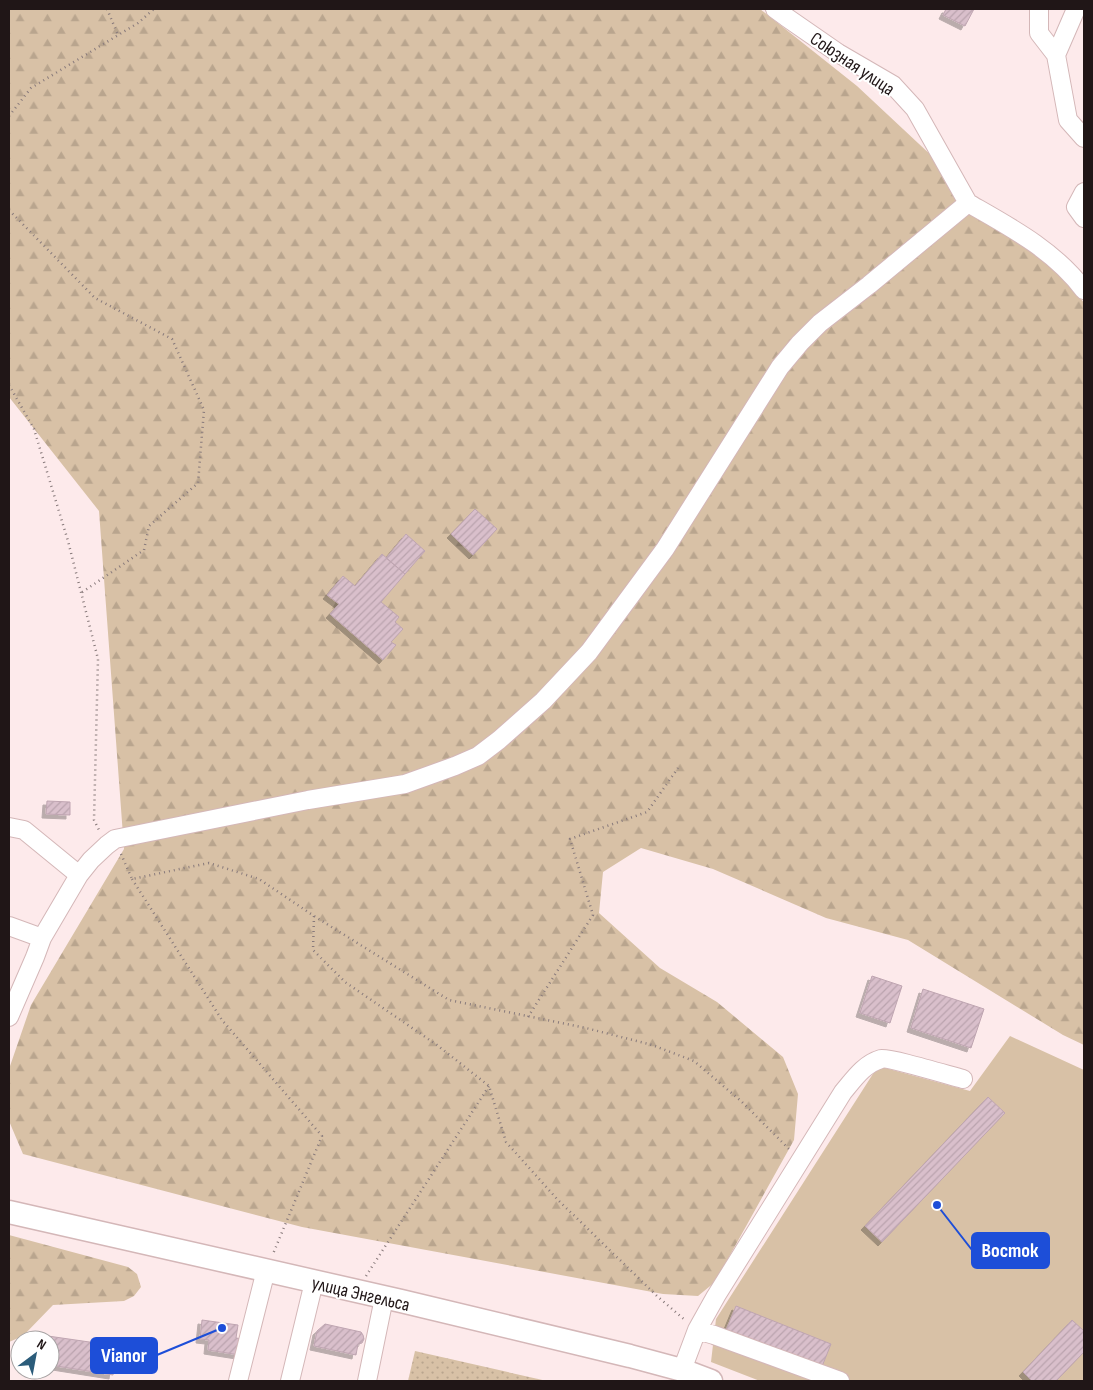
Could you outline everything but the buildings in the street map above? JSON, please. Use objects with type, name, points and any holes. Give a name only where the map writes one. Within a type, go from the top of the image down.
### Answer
[{"type":"main road","name":"улица Энгельса","points":[[9,1212],[266,1270],[621,1354],[697,1377]]},
{"type":"street","name":"Союзная улица","points":[[775,9],[838,52],[893,85],[915,109],[968,203]]},
{"type":"street","points":[[1039,9],[1039,33],[1056,55],[1068,120],[1084,138]]},
{"type":"street","points":[[1056,55],[1076,9]]},
{"type":"street","points":[[1084,192],[1076,207],[1084,218]]},
{"type":"street","points":[[9,1017],[42,938],[79,875],[90,860],[111,842],[308,800],[405,784],[478,756],[499,740],[543,701],[589,652],[665,549],[780,367],[800,342],[820,323],[968,203],[1016,230],[1045,251],[1073,275],[1084,290]]},
{"type":"street","points":[[9,826],[24,830],[79,875]]},
{"type":"street","points":[[9,926],[42,938]]},
{"type":"street","points":[[697,1377],[697,1330],[716,1296],[843,1092],[859,1074],[870,1064],[883,1058],[964,1079]]},
{"type":"street","points":[[238,1381],[266,1270]]},
{"type":"street","points":[[290,1381],[314,1282]]},
{"type":"street","points":[[367,1381],[384,1298]]},
{"type":"street","points":[[697,1330],[840,1381]]},
{"type":"path","points":[[107,9],[118,35]]},
{"type":"path","points":[[9,116],[31,88],[118,35],[154,9]]},
{"type":"path","points":[[9,210],[94,298],[172,339],[204,410],[198,483],[149,526],[144,550],[81,593]]},
{"type":"path","points":[[9,385],[34,429],[68,541],[98,659],[94,820],[111,842],[132,879],[222,1020],[322,1136],[266,1270]]},
{"type":"path","points":[[528,1016],[594,915],[570,839],[648,812],[678,768]]},
{"type":"path","points":[[132,879],[209,863],[259,879],[314,916],[449,1000],[586,1028],[652,1045],[694,1061],[741,1101],[801,1160]]},
{"type":"path","points":[[314,916],[313,950],[345,982],[437,1045],[489,1086],[506,1142],[557,1199],[657,1296],[697,1330]]},
{"type":"path","points":[[356,1292],[489,1086]]},
{"type":"green space","points":[[9,9],[760,9],[857,86],[1073,288],[1084,303],[1084,1045],[1063,1035],[908,940],[826,918],[713,869],[641,848],[603,872],[599,913],[660,968],[717,1002],[783,1057],[798,1094],[794,1140],[715,1282],[698,1296],[663,1294],[302,1227],[23,1154],[9,1121],[9,1069],[31,1005],[124,849],[99,511],[9,397]]},
{"type":"green space","points":[[1010,1036],[1084,1070],[1084,1381],[760,1381],[711,1362],[716,1319],[878,1066],[970,1091]]},
{"type":"green space","points":[[9,1235],[128,1267],[137,1274],[141,1287],[134,1296],[124,1301],[53,1305],[29,1330],[10,1330],[9,1342]]},
{"type":"green space","points":[[415,1351],[547,1381],[408,1381]]},
{"type":"place","name":"Восток","points":[[937,1205]]},
{"type":"place","name":"Vianor","points":[[222,1328]]}]
